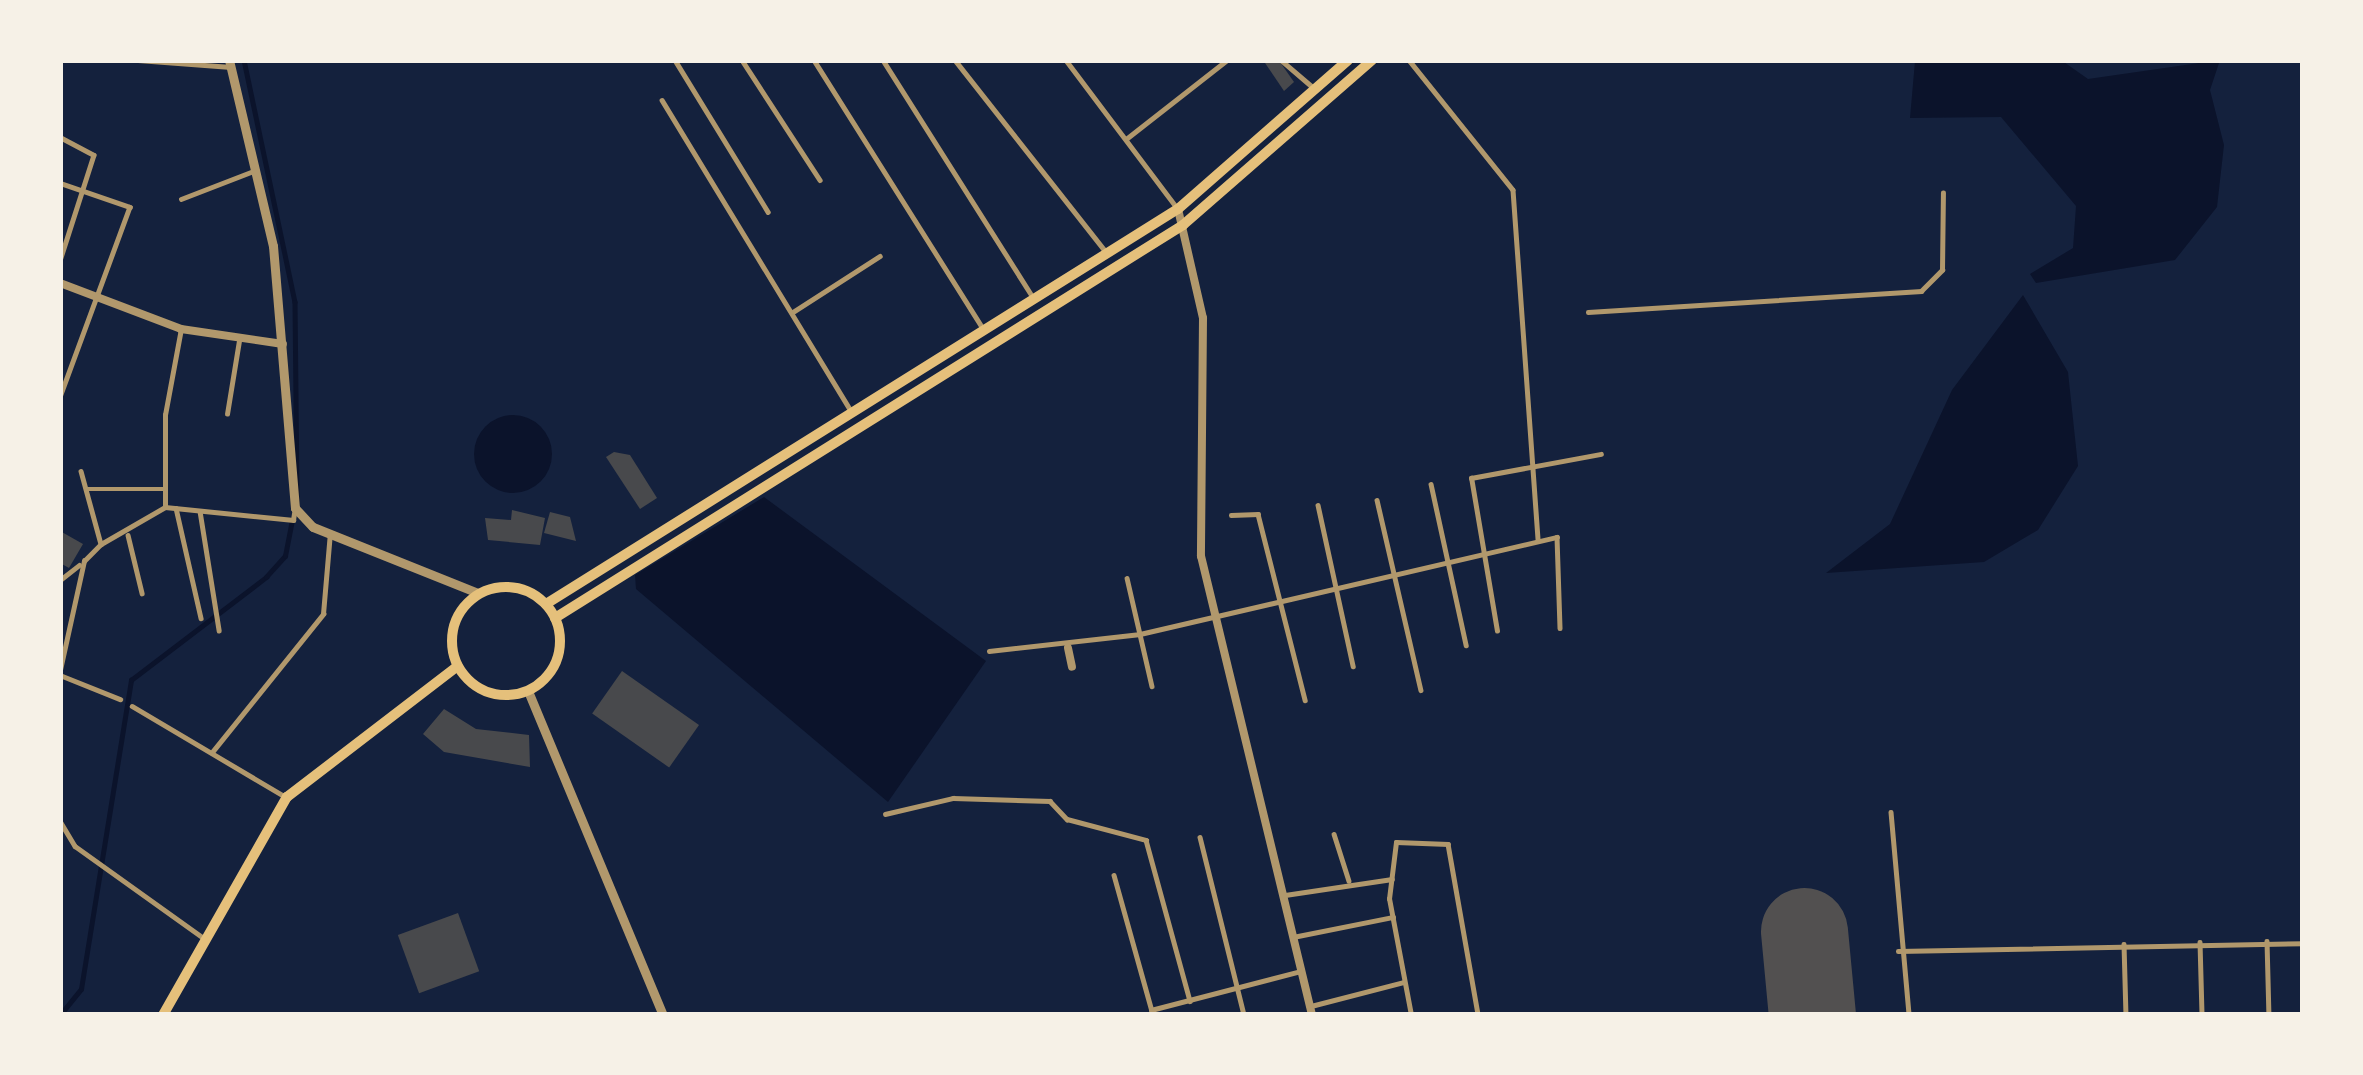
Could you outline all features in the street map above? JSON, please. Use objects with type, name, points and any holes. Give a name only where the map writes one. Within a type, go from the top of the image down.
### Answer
[{"type":"main road","points":[[546,604],[850,409],[1178,209],[1348,60]]},
{"type":"main road","points":[[554,618],[1183,226],[1372,60]]},
{"type":"main road","points":[[514,588],[546,604],[554,618],[560,650],[528,691],[482,689],[458,666],[452,637],[478,593],[514,588]]},
{"type":"main road","points":[[163,1015],[287,797],[458,666]]},
{"type":"street","points":[[230,63],[256,170],[284,344],[295,508],[330,532],[478,593]]},
{"type":"street","points":[[1178,209],[1203,318],[1202,556],[1311,1010]]},
{"type":"street","points":[[60,283],[181,329],[284,344]]},
{"type":"street","points":[[1068,648],[1072,667]]},
{"type":"street","points":[[528,691],[663,1015]]},
{"type":"lane","points":[[138,60],[230,63]]},
{"type":"lane","points":[[675,60],[768,212]]},
{"type":"lane","points":[[742,60],[820,180]]},
{"type":"lane","points":[[814,60],[983,328]]},
{"type":"lane","points":[[883,60],[1034,298]]},
{"type":"lane","points":[[955,60],[1107,253]]},
{"type":"lane","points":[[1066,60],[1178,209]]},
{"type":"lane","points":[[1126,139],[1227,60]]},
{"type":"lane","points":[[1281,60],[1315,89]]},
{"type":"lane","points":[[1409,60],[1513,190],[1538,541]]},
{"type":"lane","points":[[662,100],[850,409]]},
{"type":"lane","points":[[60,137],[94,155],[60,261]]},
{"type":"lane","points":[[181,199],[256,170]]},
{"type":"lane","points":[[60,183],[130,208],[60,397]]},
{"type":"lane","points":[[1588,311],[1921,291],[1942,270],[1943,193]]},
{"type":"lane","points":[[793,312],[880,256]]},
{"type":"lane","points":[[166,507],[181,329]]},
{"type":"lane","points":[[227,414],[239,341]]},
{"type":"lane","points":[[1498,631],[1482,551],[1474,472],[1601,454]]},
{"type":"lane","points":[[81,471],[101,544]]},
{"type":"lane","points":[[1431,484],[1466,645]]},
{"type":"lane","points":[[86,489],[166,489]]},
{"type":"lane","points":[[1377,500],[1420,690]]},
{"type":"lane","points":[[1318,505],[1353,666]]},
{"type":"lane","points":[[60,580],[101,544],[128,535],[166,507],[293,520],[295,508]]},
{"type":"lane","points":[[176,508],[201,618]]},
{"type":"lane","points":[[200,511],[219,629]]},
{"type":"lane","points":[[1232,515],[1258,514],[1304,700]]},
{"type":"lane","points":[[213,751],[323,614],[330,532]]},
{"type":"lane","points":[[128,535],[142,593]]},
{"type":"lane","points":[[989,651],[1068,648],[1140,634],[1278,594],[1556,537],[1560,628]]},
{"type":"lane","points":[[83,561],[60,673],[120,699]]},
{"type":"lane","points":[[1127,578],[1152,686]]},
{"type":"lane","points":[[132,706],[287,797]]},
{"type":"lane","points":[[885,814],[953,798],[1050,801],[1067,819],[1146,840],[1190,1001]]},
{"type":"lane","points":[[1891,812],[1898,951],[1909,1015]]},
{"type":"lane","points":[[60,821],[75,846],[107,861],[206,940]]},
{"type":"lane","points":[[1334,835],[1349,880]]},
{"type":"lane","points":[[1200,837],[1244,1015]]},
{"type":"lane","points":[[1411,1015],[1393,917],[1396,842],[1448,844],[1478,1015]]},
{"type":"lane","points":[[1114,875],[1152,1012],[1301,971]]},
{"type":"lane","points":[[1283,896],[1349,880],[1392,879]]},
{"type":"lane","points":[[1293,937],[1393,917]]},
{"type":"lane","points":[[2267,941],[2269,1015]]},
{"type":"lane","points":[[2200,942],[2202,1015]]},
{"type":"lane","points":[[1898,951],[2303,943]]},
{"type":"lane","points":[[2124,944],[2126,1015]]},
{"type":"lane","points":[[1311,1010],[1405,982]]},
{"type":"water","points":[[2061,60],[2088,79],[2220,60],[2210,90],[2224,145],[2217,207],[2175,260],[2036,283],[2030,274],[2073,248],[2076,206],[2001,117],[1910,118],[1915,61]]},
{"type":"water","points":[[2023,295],[2068,372],[2078,466],[2038,530],[1984,562],[1826,573],[1890,524],[1952,390]]},
{"type":"water","points":[[513,415],[541,426],[552,454],[541,482],[513,493],[485,482],[474,454],[485,426]]},
{"type":"water","points":[[764,497],[986,661],[888,802],[636,589],[635,575]]},
{"type":"building","points":[[1263,60],[1280,62],[1294,82],[1284,91]]},
{"type":"building","points":[[614,452],[630,455],[657,498],[640,509],[606,457]]},
{"type":"building","points":[[512,510],[545,518],[540,545],[488,540],[485,518],[511,520]]},
{"type":"building","points":[[550,512],[570,517],[576,541],[544,533]]},
{"type":"building","points":[[60,531],[83,544],[69,568],[60,563]]},
{"type":"building","points":[[622,671],[699,725],[669,768],[592,714]]},
{"type":"building","points":[[444,709],[476,729],[529,735],[530,767],[444,752],[423,734]]},
{"type":"building","points":[[458,913],[479,971],[419,993],[398,935]]},
{"type":"waterway","points":[[244,60],[295,302],[297,503]]},
{"type":"waterway","points":[[60,1015],[81,989],[131,680],[266,577],[285,556],[292,520]]},
{"type":"runway","points":[[1804,931],[1812,1015]]}]
